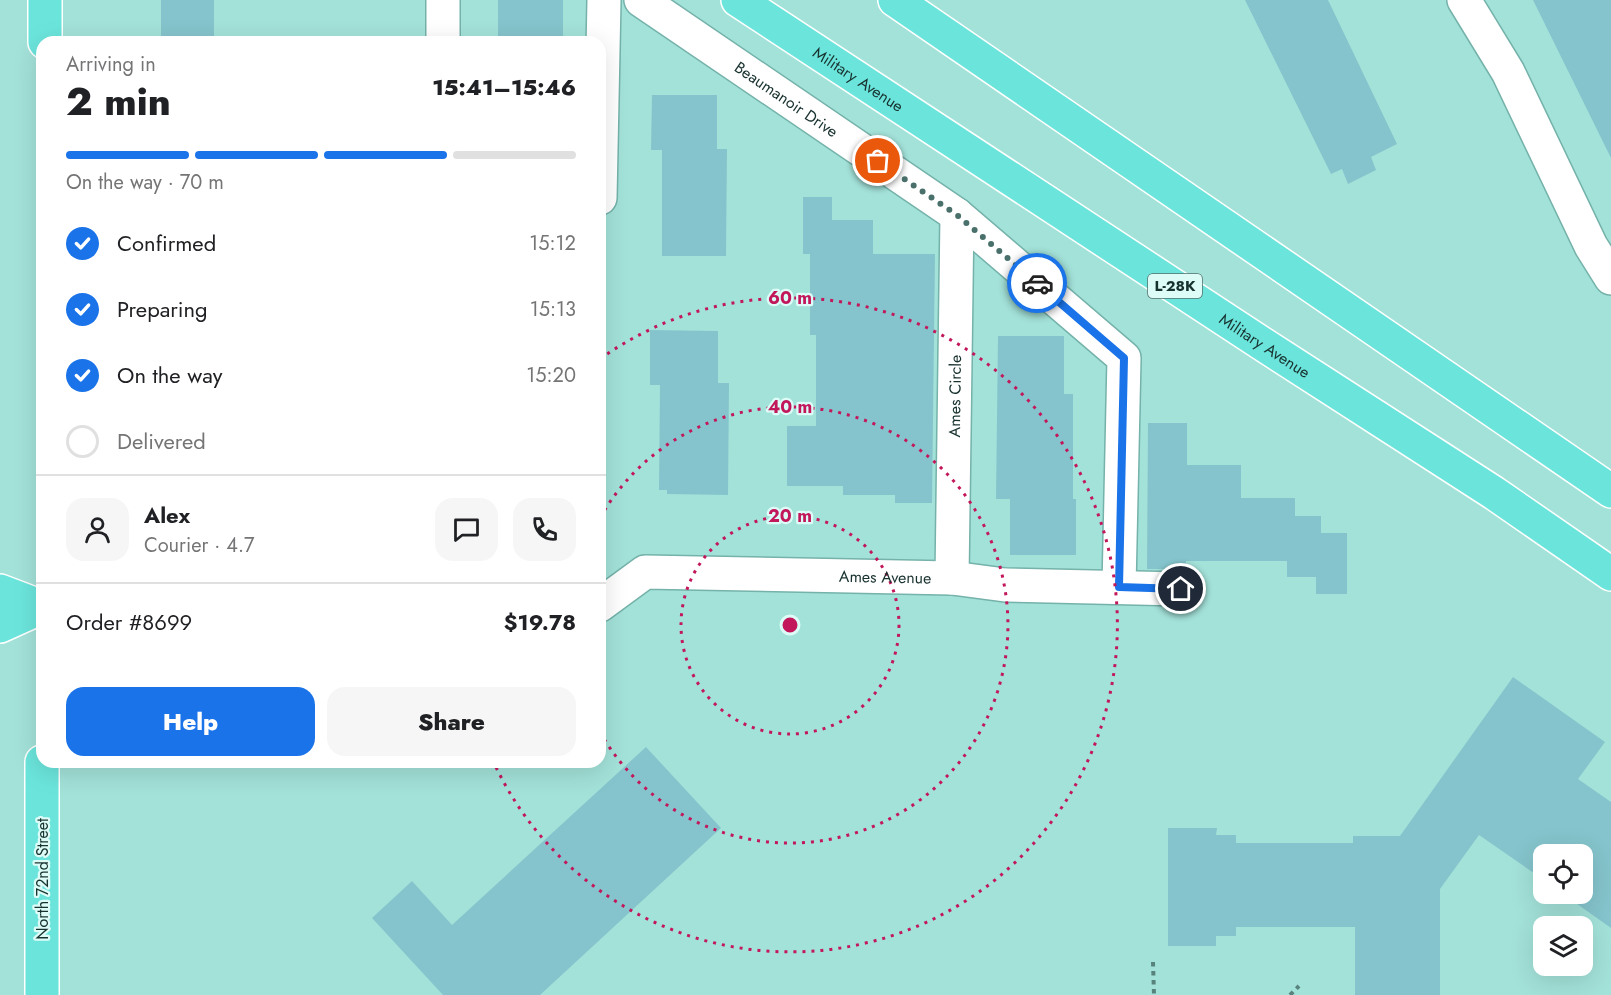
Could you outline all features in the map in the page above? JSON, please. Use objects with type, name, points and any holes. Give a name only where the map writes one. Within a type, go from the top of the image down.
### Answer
[{"type":"main road","points":[[45,0],[45,36]]},
{"type":"main road","name":"Military Avenue","points":[[738,0],[1494,493],[1611,574]]},
{"type":"main road","points":[[895,0],[1611,491]]},
{"type":"main road","points":[[0,591],[36,605]]},
{"type":"main road","points":[[0,626],[36,610]]},
{"type":"main road","name":"North 72nd Street","points":[[42,768],[42,995]]},
{"type":"street","points":[[443,0],[443,36]]},
{"type":"street","points":[[603,36],[604,0]]},
{"type":"street","name":"Beaumanoir Drive","points":[[641,0],[957,215],[1124,358],[1119,587]]},
{"type":"street","points":[[1464,0],[1508,72],[1591,246],[1611,278]]},
{"type":"street","name":"Ames Circle","points":[[952,578],[957,215]]},
{"type":"street","name":"Ames Avenue","points":[[606,601],[645,572],[952,578],[1005,585],[1181,589]]},
{"type":"path","points":[[1153,962],[1154,995]]},
{"type":"path","points":[[1290,995],[1299,986]]},
{"type":"building","points":[[161,0],[214,0],[214,36],[161,36]]},
{"type":"building","points":[[498,0],[563,0],[563,36],[498,36]]},
{"type":"building","points":[[1245,0],[1328,0],[1397,144],[1371,157],[1376,170],[1348,184],[1342,169],[1331,174]]},
{"type":"building","points":[[1533,0],[1611,0],[1611,158]]},
{"type":"building","points":[[652,95],[717,95],[717,149],[727,149],[726,256],[662,256],[662,150],[651,150]]},
{"type":"building","points":[[803,197],[832,197],[832,220],[873,220],[873,254],[935,254],[932,503],[895,503],[895,495],[843,495],[843,486],[787,486],[787,426],[816,426],[816,335],[810,335],[810,254],[803,254]]},
{"type":"building","points":[[650,330],[718,331],[718,383],[729,383],[728,495],[667,494],[667,490],[659,490],[660,385],[650,385]]},
{"type":"building","points":[[998,336],[1064,336],[1064,394],[1073,394],[1073,499],[1076,499],[1076,555],[1010,555],[1010,499],[996,499]]},
{"type":"building","points":[[1148,423],[1187,423],[1187,465],[1241,465],[1241,498],[1295,498],[1295,516],[1321,516],[1321,533],[1347,533],[1347,594],[1316,594],[1316,577],[1287,577],[1287,561],[1186,561],[1186,569],[1147,569]]},
{"type":"building","points":[[1513,677],[1605,742],[1578,779],[1611,802],[1611,928],[1577,904],[1593,904],[1593,844],[1533,844],[1533,872],[1479,835],[1440,889],[1440,995],[1355,995],[1355,927],[1236,927],[1236,936],[1216,936],[1216,946],[1168,946],[1168,828],[1217,828],[1216,835],[1236,835],[1236,843],[1353,843],[1353,836],[1400,836]]},
{"type":"building","points":[[646,747],[721,828],[540,995],[443,995],[372,918],[412,881],[452,925]]},
{"type":"way so far","points":[[878,161],[957,215],[1037,283]]},
{"type":"route","points":[[1037,283],[1124,358],[1119,587],[1181,589]]}]
